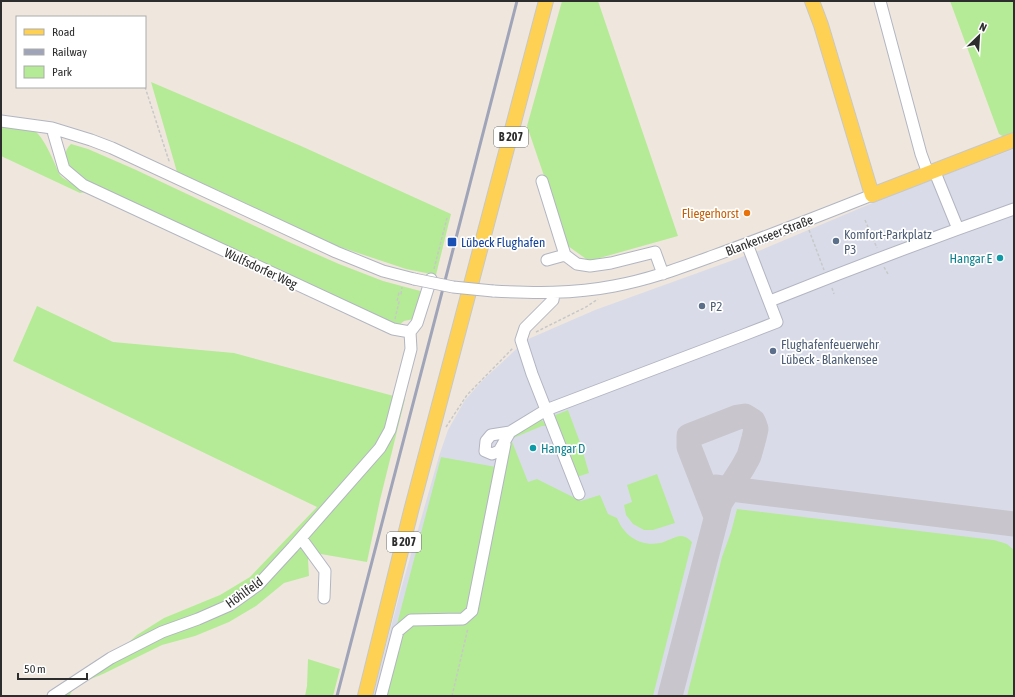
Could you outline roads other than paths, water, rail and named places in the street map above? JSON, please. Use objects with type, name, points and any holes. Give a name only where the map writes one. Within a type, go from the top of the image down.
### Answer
[{"type":"main road","name":"B 207","points":[[365,696],[546,1]]},
{"type":"main road","points":[[812,1],[872,195]]},
{"type":"main road","name":"Blankenseer Straße","points":[[872,195],[1014,140]]},
{"type":"street","points":[[880,1],[921,154],[958,229]]},
{"type":"street","points":[[1,121],[52,128]]},
{"type":"street","name":"Blankenseer Straße","points":[[52,128],[112,148],[336,252],[383,271],[453,287],[492,291],[554,293],[614,286],[663,274],[747,244],[872,195]]},
{"type":"street","name":"Wulfsdorfer Weg","points":[[52,128],[64,169],[83,185],[393,329],[410,332]]},
{"type":"street","points":[[542,181],[565,255],[578,264],[590,266],[611,263],[656,252],[663,274]]},
{"type":"street","points":[[770,301],[1014,209]]},
{"type":"street","points":[[381,696],[398,631],[411,620],[463,619],[472,611],[508,435],[546,410],[777,322],[747,244]]},
{"type":"street","points":[[547,260],[565,255]]},
{"type":"street","points":[[410,332],[417,322],[431,279]]},
{"type":"street","points":[[554,293],[553,300],[525,328],[520,340],[579,494]]},
{"type":"street","name":"Höhlfeld","points":[[53,696],[111,658],[162,632],[198,619],[230,605],[258,585],[380,448],[390,430],[412,349],[410,332]]},
{"type":"street","points":[[301,538],[325,571],[324,598]]},
{"type":"railway","points":[[337,696],[517,1]]},
{"type":"place","name":"Fliegerhorst","points":[[747,213]]},
{"type":"place","name":"Komfort-Parkplatz P3","points":[[836,241]]},
{"type":"place","name":"Lübeck Flughafen","points":[[452,242]]},
{"type":"place","name":"Hangar E","points":[[1000,258]]},
{"type":"place","name":"P2","points":[[702,306]]},
{"type":"place","name":"Flughafenfeuerwehr Lübeck - Blankensee","points":[[773,351]]},
{"type":"place","name":"Hangar D","points":[[533,448]]}]
